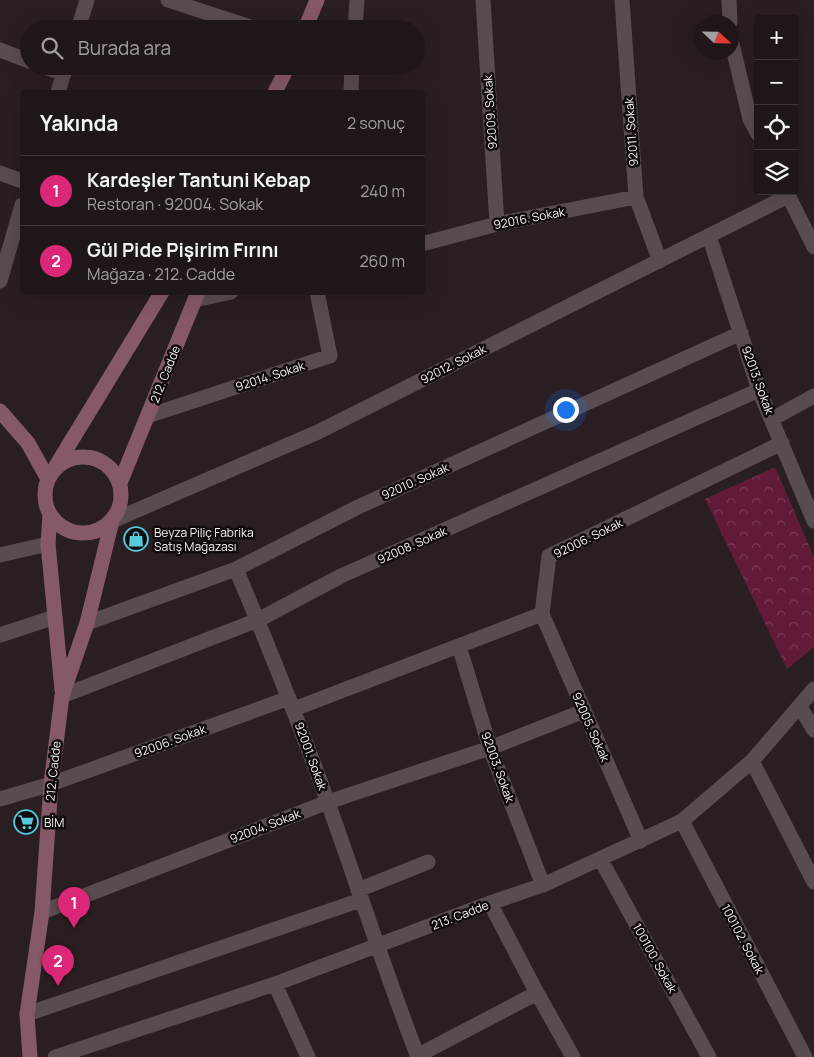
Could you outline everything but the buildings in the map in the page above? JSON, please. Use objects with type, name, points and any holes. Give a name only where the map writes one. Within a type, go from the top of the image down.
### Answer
[{"type":"street","points":[[81,20],[87,0]]},
{"type":"street","points":[[168,0],[229,20]]},
{"type":"street","points":[[309,20],[317,0]]},
{"type":"street","points":[[356,20],[357,0]]},
{"type":"street","name":"92009. Sokak","points":[[483,0],[497,224]]},
{"type":"street","name":"92011. Sokak","points":[[622,0],[636,197],[660,261]]},
{"type":"street","points":[[728,0],[729,15]]},
{"type":"street","points":[[0,50],[20,58]]},
{"type":"street","points":[[736,60],[750,119],[754,126]]},
{"type":"street","points":[[59,90],[63,75]]},
{"type":"street","points":[[276,90],[284,75]]},
{"type":"street","points":[[351,90],[352,75]]},
{"type":"street","points":[[0,173],[20,181]]},
{"type":"street","name":"92012. Sokak","points":[[112,521],[318,432],[660,261],[785,195]]},
{"type":"street","points":[[788,195],[814,247]]},
{"type":"street","name":"92016. Sokak","points":[[425,243],[497,224],[636,197]]},
{"type":"street","points":[[0,281],[20,211]]},
{"type":"street","name":"92013. Sokak","points":[[709,236],[760,390],[814,522]]},
{"type":"street","points":[[62,696],[48,544],[50,514],[46,503],[45,491],[48,479],[160,295]]},
{"type":"street","name":"92014. Sokak","points":[[148,416],[330,356],[318,295]]},
{"type":"street","name":"212. Cadde","points":[[120,483],[197,296]]},
{"type":"street","name":"92010. Sokak","points":[[87,623],[236,569],[358,507],[741,333]]},
{"type":"street","name":"92008. Sokak","points":[[62,696],[258,620],[341,576],[760,390]]},
{"type":"street","points":[[772,419],[814,396]]},
{"type":"street","points":[[0,411],[28,443],[48,479]]},
{"type":"street","name":"92006. Sokak","points":[[0,799],[51,784],[459,646],[542,614],[549,556],[782,443]]},
{"type":"street","points":[[48,479],[55,468],[66,460],[79,456],[92,457],[104,462],[114,471],[120,483],[122,496],[119,509],[112,521],[102,528],[91,532],[79,533],[63,527],[50,514]]},
{"type":"street","name":"212. Cadde","points":[[30,1057],[27,1014],[42,912],[51,784],[62,696],[87,623],[112,521]]},
{"type":"street","points":[[0,556],[48,544]]},
{"type":"street","name":"92001. Sokak","points":[[236,569],[291,703],[328,802],[376,946],[417,1056]]},
{"type":"street","name":"92005. Sokak","points":[[542,614],[641,841]]},
{"type":"street","points":[[0,635],[55,617]]},
{"type":"street","name":"92003. Sokak","points":[[459,646],[490,748],[543,886]]},
{"type":"street","name":"213. Cadde","points":[[56,1057],[275,984],[490,903],[543,886],[641,841],[682,821],[752,761],[814,689]]},
{"type":"street","points":[[800,707],[814,730]]},
{"type":"street","name":"92004. Sokak","points":[[42,912],[328,802],[490,748],[584,711]]},
{"type":"street","points":[[752,761],[814,882]]},
{"type":"street","name":"100102. Sokak","points":[[682,821],[805,1057]]},
{"type":"street","name":"100100. Sokak","points":[[601,860],[709,1057]]},
{"type":"street","points":[[27,1014],[359,895],[428,862]]},
{"type":"street","points":[[490,903],[572,1057]]},
{"type":"street","points":[[275,984],[308,1057]]},
{"type":"street","points":[[417,1056],[537,993]]},
{"type":"green space","points":[[775,467],[814,557],[814,647],[787,669],[705,499]]},
{"type":"place","name":"Beyza Piliç Fabrika Satış Mağazası","points":[[136,539]]},
{"type":"place","name":"BİM","points":[[26,822]]},
{"type":"place","name":"Kardeşler Tantuni Kebap","points":[[74,928]]},
{"type":"place","name":"Gül Pide Pişirim Fırını","points":[[58,986]]}]
